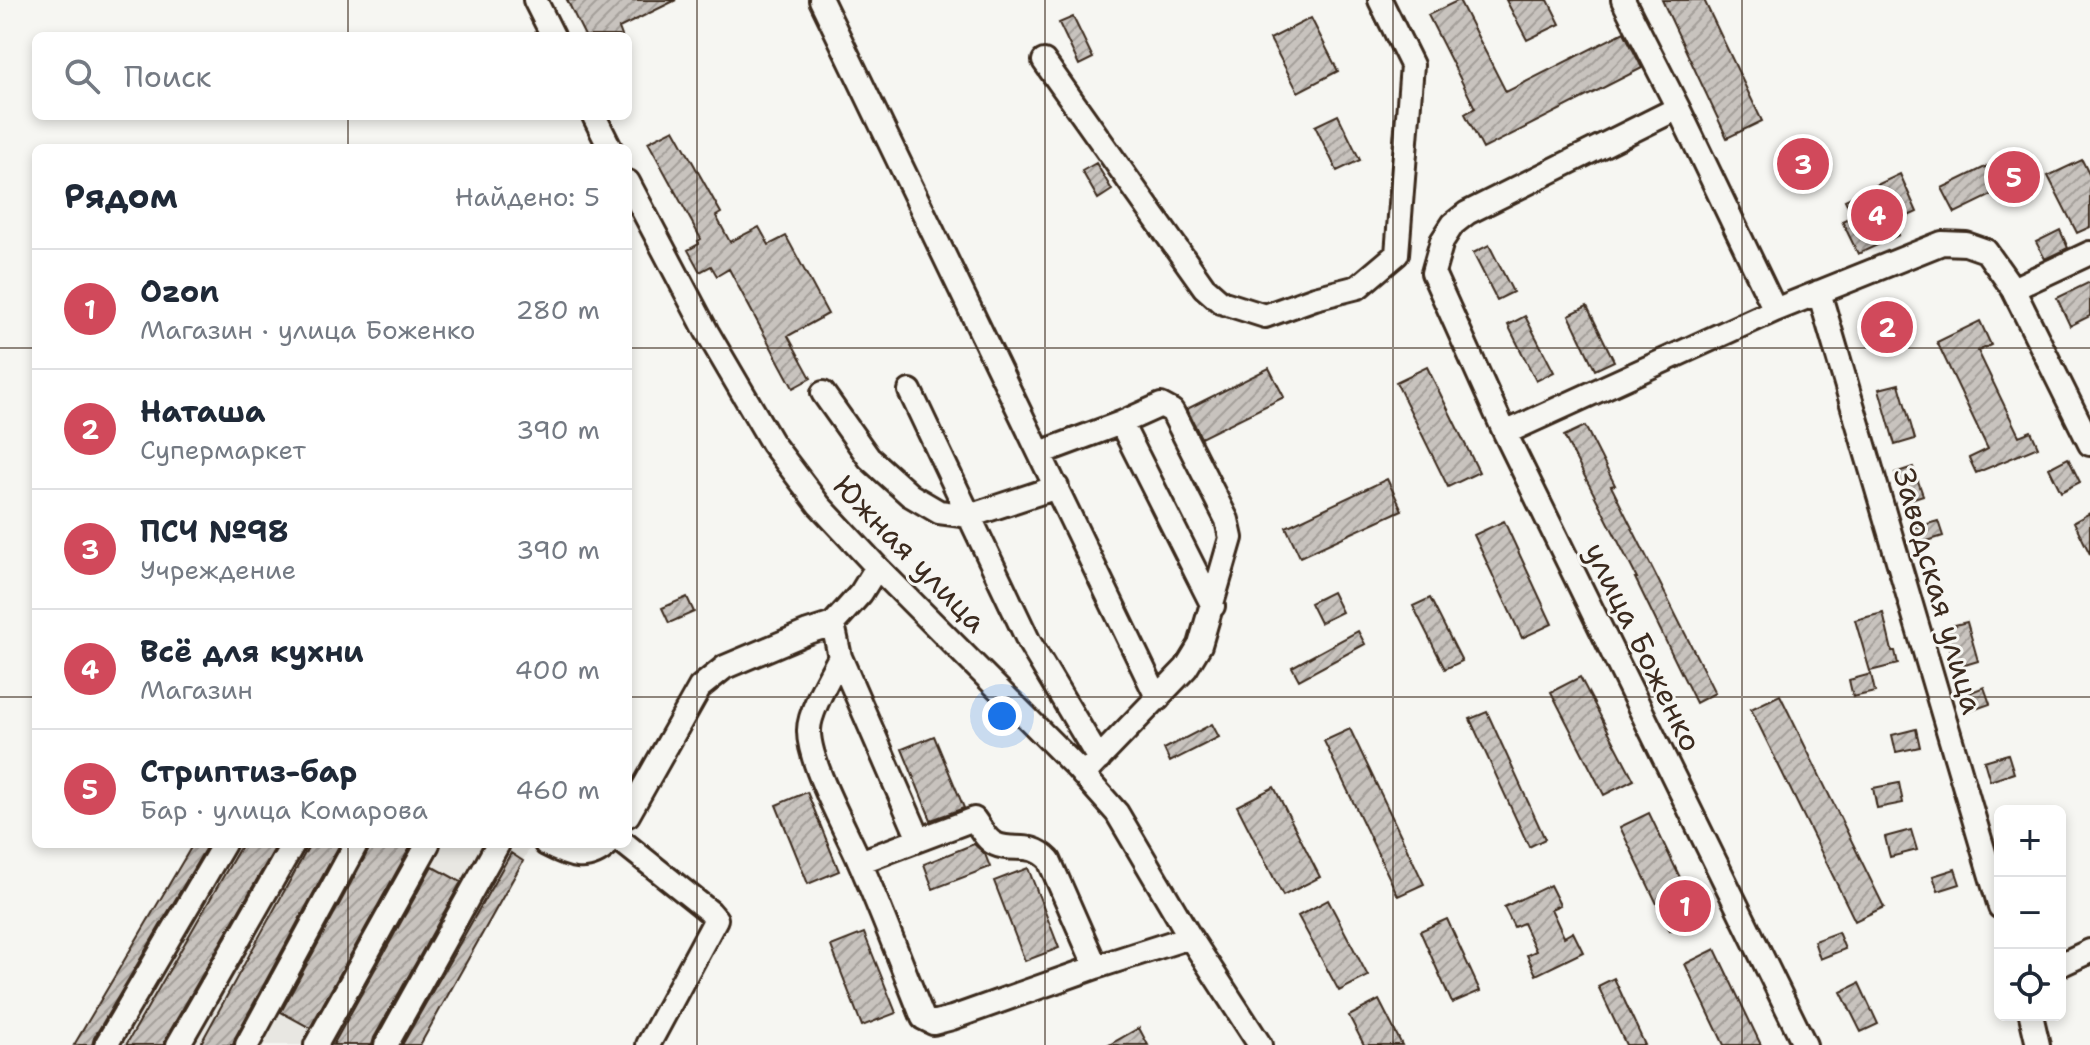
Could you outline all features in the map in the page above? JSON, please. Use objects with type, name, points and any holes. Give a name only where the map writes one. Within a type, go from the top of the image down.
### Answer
[{"type":"street","points":[[535,0],[551,32]]},
{"type":"street","points":[[821,0],[1158,699]]},
{"type":"street","points":[[1044,61],[1204,287],[1221,302],[1265,316],[1358,287],[1397,254],[1412,65],[1380,0]]},
{"type":"street","points":[[1623,0],[1775,310]]},
{"type":"street","name":"улица Боженко","points":[[1678,108],[1467,213],[1453,224],[1442,241],[1433,273],[1505,433],[1805,1045]]},
{"type":"street","points":[[596,120],[608,144]]},
{"type":"street","name":"Южная улица","points":[[632,190],[707,332],[772,443],[819,505],[877,567],[1091,767],[1190,937],[1260,1045]]},
{"type":"street","points":[[1505,433],[1775,310],[1942,243],[1966,244],[1986,251],[2013,289],[2090,444]]},
{"type":"street","points":[[2013,289],[2090,253]]},
{"type":"street","name":"Заводская улица","points":[[1819,292],[1994,887]]},
{"type":"street","points":[[910,391],[1091,767],[1186,668],[1200,645],[1231,538],[1227,520],[1172,411],[1161,405],[1040,453]]},
{"type":"street","points":[[823,393],[869,458],[910,495],[939,512],[969,516],[1057,487]]},
{"type":"street","points":[[1121,423],[1213,606]]},
{"type":"street","points":[[632,808],[700,687],[725,667],[833,624],[861,593],[877,567]]},
{"type":"street","points":[[833,624],[840,657],[919,839]]},
{"type":"street","points":[[840,657],[808,725],[809,740],[816,764],[860,862],[923,1018],[933,1023],[952,1018],[1190,937]]},
{"type":"street","points":[[860,862],[974,819],[996,845],[1026,847],[1042,852],[1049,860],[1096,967]]},
{"type":"street","points":[[106,1045],[222,848]]},
{"type":"street","points":[[178,1045],[291,848]]},
{"type":"street","points":[[247,1045],[354,848]]},
{"type":"street","points":[[316,1045],[426,848]]},
{"type":"street","points":[[386,1045],[496,848]]},
{"type":"street","points":[[557,848],[583,858],[604,848]]},
{"type":"street","points":[[630,848],[716,919],[648,1045]]},
{"type":"street","points":[[2066,962],[2090,951]]},
{"type":"street","points":[[2032,1021],[2038,1045]]},
{"type":"shaded area","points":[[191,848],[530,848],[420,1045],[74,1045]]},
{"type":"building","points":[[567,0],[676,0],[619,28],[620,32],[583,32]]},
{"type":"building","points":[[1459,0],[1506,92],[1624,32],[1642,68],[1483,149],[1465,114],[1475,108],[1428,15]]},
{"type":"building","points":[[1506,0],[1548,0],[1560,24],[1527,40]]},
{"type":"building","points":[[1662,0],[1704,0],[1762,121],[1727,138]]},
{"type":"building","points":[[1073,17],[1093,58],[1079,65],[1059,23]]},
{"type":"building","points":[[1311,18],[1338,71],[1298,92],[1270,39]]},
{"type":"building","points":[[1338,115],[1360,160],[1337,171],[1315,126]]},
{"type":"building","points":[[674,129],[721,213],[716,216],[730,242],[759,227],[769,245],[786,236],[828,314],[788,336],[811,378],[793,388],[729,269],[717,276],[711,266],[700,272],[688,250],[699,244],[701,239],[648,142]]},
{"type":"building","points":[[2016,152],[2037,194],[2016,204],[2008,187],[1955,213],[1942,188]]},
{"type":"building","points":[[2082,160],[2090,176],[2090,227],[2077,233],[2048,176]]},
{"type":"building","points":[[1096,163],[1112,190],[1098,199],[1082,171]]},
{"type":"building","points":[[1900,174],[1917,212],[1893,223],[1899,235],[1858,254],[1842,221],[1853,216],[1845,200]]},
{"type":"building","points":[[2060,230],[2068,248],[2045,259],[2036,242]]},
{"type":"building","points":[[1489,245],[1513,292],[1497,300],[1473,253]]},
{"type":"building","points":[[2090,282],[2090,316],[2070,326],[2057,298]]},
{"type":"building","points":[[1587,306],[1614,361],[1595,370],[1569,315]]},
{"type":"building","points":[[1893,306],[1906,337],[1878,350],[1864,319]]},
{"type":"building","points":[[1525,316],[1554,372],[1536,381],[1508,325]]},
{"type":"building","points":[[1980,321],[1991,345],[1978,351],[2019,436],[2031,431],[2038,447],[1976,473],[1969,458],[1988,449],[1937,342]]},
{"type":"building","points":[[1427,367],[1479,472],[1448,487],[1396,382]]},
{"type":"building","points":[[1269,368],[1284,397],[1201,438],[1187,409]]},
{"type":"building","points":[[1899,384],[1915,439],[1895,445],[1879,389]]},
{"type":"building","points":[[1585,426],[1615,485],[1611,486],[1715,693],[1696,703],[1637,578],[1564,436]]},
{"type":"building","points":[[2068,458],[2080,482],[2061,492],[2049,468]]},
{"type":"building","points":[[1913,467],[1923,495],[1905,501],[1895,473]]},
{"type":"building","points":[[1387,479],[1402,510],[1300,557],[1286,527]]},
{"type":"building","points":[[2090,513],[2090,554],[2074,522]]},
{"type":"building","points":[[1504,521],[1552,624],[1522,638],[1474,535]]},
{"type":"building","points":[[1938,521],[1943,536],[1918,544],[1913,528]]},
{"type":"building","points":[[1332,592],[1342,612],[1320,623],[1310,603]]},
{"type":"building","points":[[687,597],[694,612],[669,623],[662,608]]},
{"type":"building","points":[[1430,598],[1462,661],[1445,669],[1413,606]]},
{"type":"building","points":[[1883,613],[1898,664],[1870,671],[1855,620]]},
{"type":"building","points":[[1967,622],[1978,661],[1955,668],[1943,628]]},
{"type":"building","points":[[1358,631],[1365,644],[1299,680],[1292,667]]},
{"type":"building","points":[[1871,674],[1875,692],[1853,697],[1849,680]]},
{"type":"building","points":[[1580,677],[1634,780],[1604,795],[1551,692]]},
{"type":"building","points":[[1984,687],[1990,704],[1970,711],[1964,695]]},
{"type":"building","points":[[1780,695],[1884,907],[1855,921],[1751,709]]},
{"type":"building","points":[[1487,712],[1545,839],[1529,847],[1470,719]]},
{"type":"building","points":[[1212,724],[1219,737],[1170,762],[1164,749]]},
{"type":"building","points":[[1350,729],[1424,884],[1398,896],[1324,741]]},
{"type":"building","points":[[1916,729],[1920,747],[1896,752],[1892,735]]},
{"type":"building","points":[[934,736],[964,808],[931,820],[902,749]]},
{"type":"building","points":[[2008,754],[2014,773],[1990,781],[1984,761]]},
{"type":"building","points":[[1899,783],[1903,803],[1877,808],[1873,788]]},
{"type":"building","points":[[1274,787],[1320,877],[1283,896],[1237,806]]},
{"type":"building","points":[[807,792],[839,871],[808,884],[776,805]]},
{"type":"building","points":[[1649,813],[1699,917],[1670,931],[1620,827]]},
{"type":"building","points":[[1911,830],[1917,850],[1890,857],[1885,837]]},
{"type":"building","points":[[974,844],[985,854],[990,867],[933,889],[924,864]]},
{"type":"building","points":[[191,848],[206,848],[92,1045],[74,1045]]},
{"type":"building","points":[[240,848],[275,848],[164,1045],[126,1045]]},
{"type":"building","points":[[308,848],[338,848],[233,1045],[200,1045]]},
{"type":"building","points":[[369,848],[410,848],[310,1028],[281,1012]]},
{"type":"building","points":[[511,853],[523,861],[420,1045],[402,1045]]},
{"type":"building","points":[[432,866],[461,882],[372,1045],[333,1045]]},
{"type":"building","points":[[1028,868],[1059,948],[1025,961],[994,881]]},
{"type":"building","points":[[1955,869],[1960,884],[1938,891],[1933,876]]},
{"type":"building","points":[[1550,885],[1560,905],[1551,909],[1564,937],[1573,932],[1583,952],[1536,975],[1527,955],[1536,951],[1523,923],[1514,927],[1504,907]]},
{"type":"building","points":[[1328,900],[1368,976],[1339,991],[1298,916]]},
{"type":"building","points":[[1447,919],[1480,991],[1452,1003],[1420,931]]},
{"type":"building","points":[[1838,932],[1845,949],[1820,959],[1814,941]]},
{"type":"building","points":[[864,933],[896,1013],[862,1026],[831,946]]},
{"type":"building","points":[[1715,949],[1761,1045],[1724,1045],[1685,964]]},
{"type":"building","points":[[1614,978],[1645,1045],[1626,1045],[1598,986]]},
{"type":"building","points":[[1859,983],[1878,1024],[1861,1032],[1841,992]]},
{"type":"building","points":[[1379,1000],[1402,1045],[1364,1045],[1349,1016]]},
{"type":"building","points":[[1139,1028],[1148,1045],[1109,1045]]},
{"type":"place","name":"ПСЧ №98","points":[[1803,164]]},
{"type":"place","name":"Стриптиз-бар","points":[[2014,177]]},
{"type":"place","name":"Всё для кухни","points":[[1877,215]]},
{"type":"place","name":"Наташа","points":[[1887,327]]},
{"type":"place","name":"Ozon","points":[[1685,906]]}]
